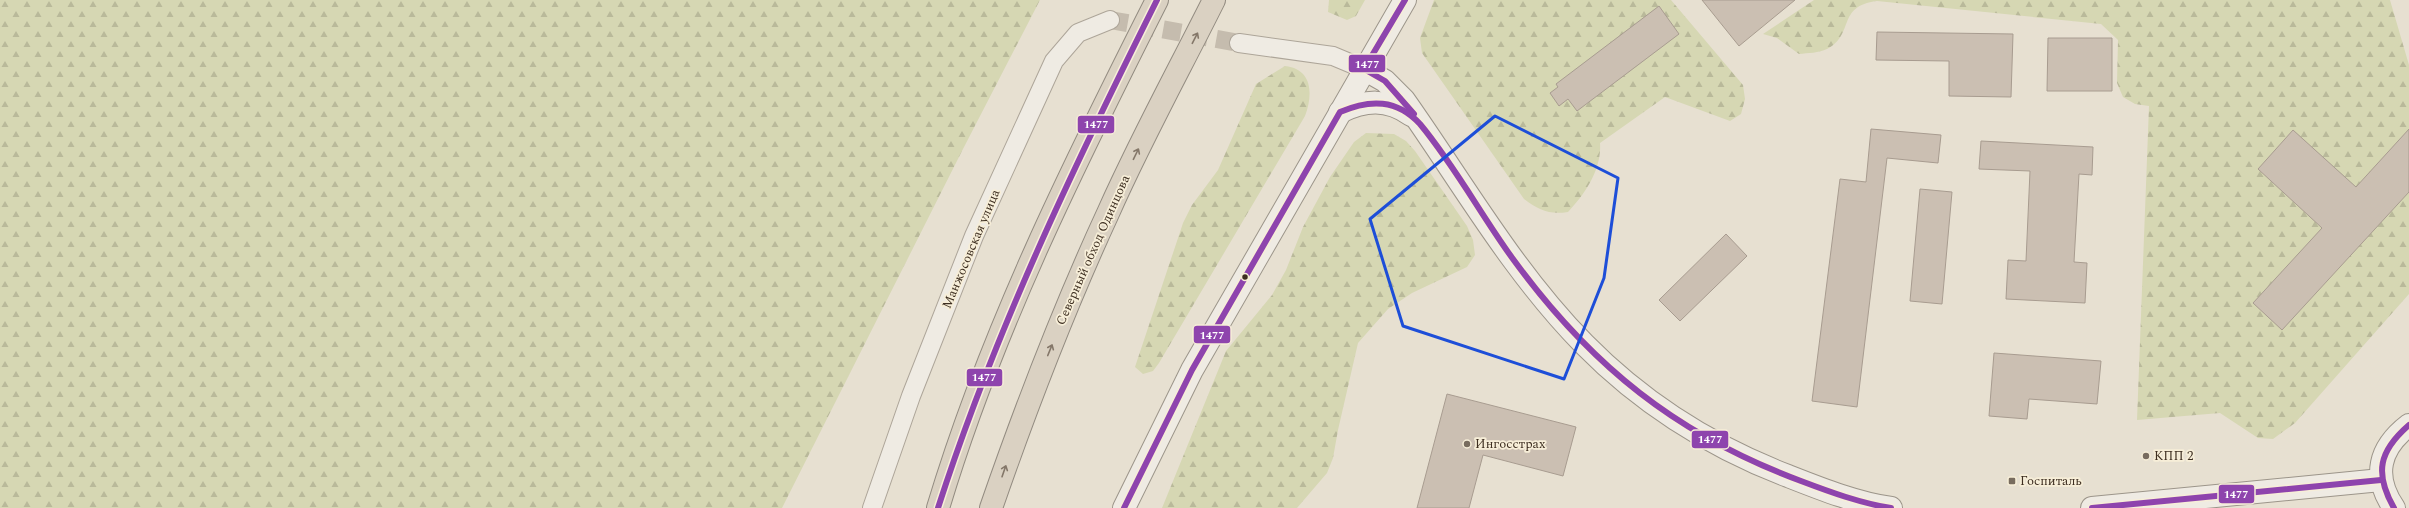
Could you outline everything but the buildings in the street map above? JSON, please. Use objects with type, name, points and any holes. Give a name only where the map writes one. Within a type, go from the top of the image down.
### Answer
[{"type":"highway","points":[[938,508],[969,418],[1030,262],[1063,188],[1157,0]]},
{"type":"highway","name":"Северный обход Одинцова","points":[[991,508],[1016,435],[1077,282],[1109,209],[1214,0]]},
{"type":"street","points":[[1124,508],[1192,370],[1232,298],[1405,0]]},
{"type":"street","name":"Манжосовская улица","points":[[872,508],[911,396],[974,236],[1054,61],[1078,33],[1110,20]]},
{"type":"street","points":[[1239,43],[1333,56],[1364,69],[1385,81],[1404,100],[1424,127],[1513,258],[1540,293],[1584,344],[1623,380],[1675,419],[1744,458],[1833,493],[1891,508]]},
{"type":"street","points":[[1340,112],[1358,104],[1387,103],[1399,107],[1424,127]]},
{"type":"street","points":[[1141,508],[1197,373],[1232,298]]},
{"type":"street","points":[[2394,508],[2386,497],[2381,480],[2381,464],[2386,448],[2396,435],[2409,425]]},
{"type":"street","points":[[2092,508],[2381,480]]},
{"type":"highlighted area","points":[[1495,116],[1618,178],[1604,278],[1564,379],[1403,326],[1370,219]]},
{"type":"green space","points":[[0,0],[1040,0],[782,508],[0,508]]},
{"type":"green space","points":[[1329,0],[1365,0],[1356,16],[1347,20],[1328,12]]},
{"type":"green space","points":[[1434,0],[1671,0],[1743,85],[1745,99],[1741,114],[1730,121],[1665,97],[1600,143],[1600,153],[1595,172],[1586,189],[1568,212],[1555,213],[1544,211],[1524,199],[1422,53],[1420,38]]},
{"type":"green space","points":[[1814,0],[2390,0],[2409,65],[2409,294],[2295,423],[2273,439],[2258,438],[2220,413],[2137,420],[2149,106],[2135,104],[2123,97],[2117,83],[2118,40],[2101,24],[1877,1],[1864,4],[1856,9],[1851,15],[1836,43],[1821,51],[1799,54],[1777,38],[1763,34]]},
{"type":"green space","points":[[1285,66],[1294,68],[1301,72],[1306,78],[1310,92],[1308,108],[1305,116],[1159,363],[1153,371],[1143,374],[1135,367],[1183,223],[1192,205],[1218,170],[1256,84]]},
{"type":"green space","points":[[1366,133],[1394,134],[1406,141],[1415,151],[1467,226],[1473,240],[1475,255],[1467,267],[1412,293],[1388,309],[1358,343],[1333,458],[1327,473],[1297,508],[1162,508],[1226,351],[1272,295],[1286,270],[1303,227],[1330,177],[1354,142]]},
{"type":"tunnel","points":[[1110,20],[1239,43]]},
{"type":"transit line","name":"1477","points":[[938,508],[960,442],[1010,313],[1066,187],[1157,0]]},
{"type":"transit line","name":"1477","points":[[1405,0],[1364,69],[1385,81],[1414,114]]},
{"type":"transit line","name":"1477","points":[[1124,508],[1192,370],[1340,112],[1372,103],[1392,106],[1402,110],[1420,124],[1445,157],[1513,259],[1543,297],[1573,332],[1606,364],[1640,393],[1676,419],[1715,442],[1756,463],[1834,493],[1891,508]]},
{"type":"transit line","name":"1477","points":[[2394,508],[2384,484],[2382,473],[2383,463],[2391,444],[2409,425]]},
{"type":"transit line","name":"1477","points":[[2092,508],[2381,480]]},
{"type":"place","name":"Ингосстрах","points":[[1467,444]]},
{"type":"place","name":"КПП 2","points":[[2146,456]]},
{"type":"place","name":"Госпиталь","points":[[2012,481]]}]
